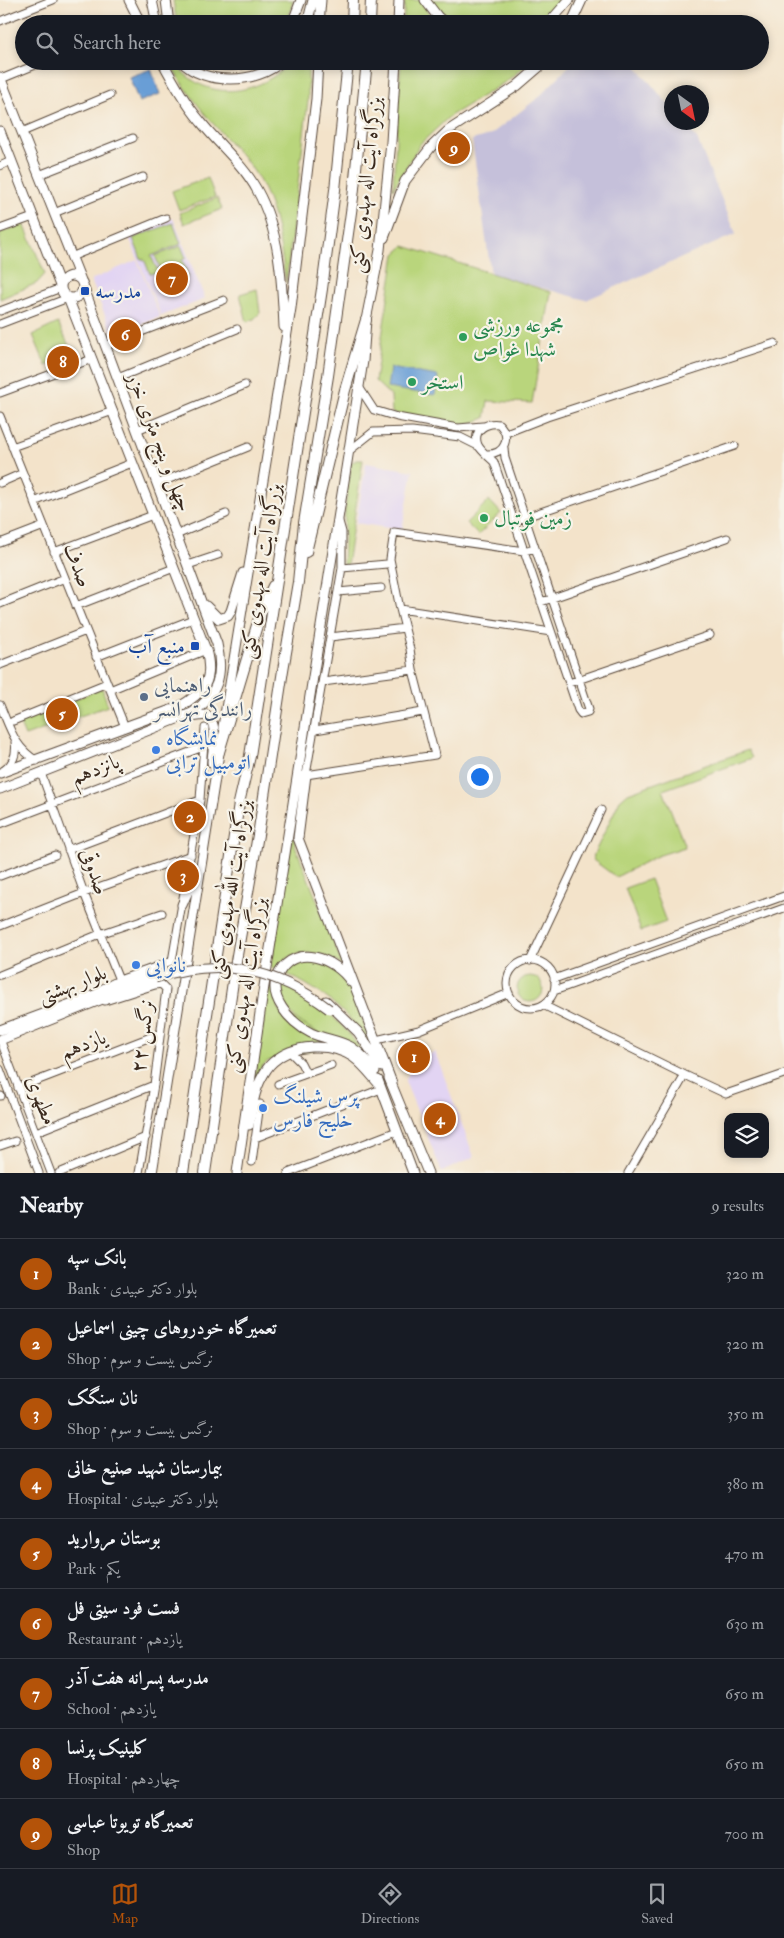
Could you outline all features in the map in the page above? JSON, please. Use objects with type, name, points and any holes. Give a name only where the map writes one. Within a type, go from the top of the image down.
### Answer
[{"type":"highway","points":[[352,15],[353,0]]},
{"type":"highway","points":[[370,15],[371,0]]},
{"type":"highway","name":"بزرگراه آیت اله مهدوی کنی","points":[[183,1173],[239,803],[250,756],[322,289],[335,190],[347,70]]},
{"type":"highway","name":"بزرگراه آیت اله مهدوی کنی","points":[[298,582],[304,523],[328,376],[353,198],[366,70]]},
{"type":"highway","points":[[298,582],[315,519],[345,390],[366,320]]},
{"type":"highway","points":[[219,752],[261,612],[278,573]]},
{"type":"highway","name":"بزرگراه آیت الله مهدوی کنی","points":[[206,1173],[236,960],[298,582]]},
{"type":"main road","points":[[128,0],[137,15]]},
{"type":"main road","points":[[152,0],[155,15]]},
{"type":"main road","points":[[166,0],[168,15]]},
{"type":"main road","points":[[295,15],[300,0]]},
{"type":"main road","points":[[309,15],[313,0]]},
{"type":"main road","points":[[320,0],[320,15]]},
{"type":"main road","points":[[398,15],[399,0]]},
{"type":"main road","points":[[425,0],[436,15]]},
{"type":"main road","points":[[556,15],[569,0]]},
{"type":"main road","points":[[575,15],[582,0]]},
{"type":"main road","points":[[167,70],[181,97],[201,123],[249,176],[264,203],[271,226],[282,279],[285,342]]},
{"type":"main road","points":[[198,70],[209,76],[226,79],[252,76],[268,70]]},
{"type":"main road","name":"بزرگراه آیت اله مهدوی کنی","points":[[152,1173],[291,308],[316,99],[318,70]]},
{"type":"main road","name":"بزرگراه آیت اله مهدوی کنی","points":[[238,1173],[245,1108],[363,361],[366,320],[380,250],[391,142],[395,70]]},
{"type":"main road","points":[[380,250],[405,181],[431,147],[449,130],[517,86],[536,70]]},
{"type":"main road","name":"چهل و پنج متری خزر","points":[[0,78],[82,283],[219,650],[220,664],[217,684],[210,697],[200,707],[185,717]]},
{"type":"main road","points":[[0,131],[63,294],[68,298],[75,298],[81,293],[82,283],[77,278],[69,277],[63,281],[61,288]]},
{"type":"main road","name":"چهل و پنج متری خزر","points":[[68,298],[206,650],[209,670],[208,679],[198,694],[179,706]]},
{"type":"main road","points":[[201,600],[219,619],[228,616],[254,534]]},
{"type":"main road","points":[[0,773],[37,761],[179,706],[186,710],[185,717],[0,789]]},
{"type":"main road","points":[[173,721],[201,715],[206,715],[212,720],[214,729],[213,790]]},
{"type":"main road","points":[[306,775],[298,838],[428,1173]]},
{"type":"main road","points":[[296,780],[303,796]]},
{"type":"main road","points":[[291,813],[303,796]]},
{"type":"main road","points":[[182,905],[202,859]]},
{"type":"main road","points":[[360,997],[341,969],[321,958],[297,957],[286,963],[276,982],[275,993],[279,1002],[298,1025],[321,1037],[349,1046],[360,1054],[375,1071]]},
{"type":"main road","points":[[156,975],[219,967],[238,969],[284,981],[328,1005],[358,1032],[392,1083]]},
{"type":"main road","name":"بلوار بهشتی","points":[[0,1030],[69,1004],[156,975]]},
{"type":"main road","name":"بلوار بهشتی","points":[[0,1040],[156,975]]},
{"type":"main road","points":[[328,1005],[354,1035],[375,1071],[411,1173]]},
{"type":"main road","points":[[240,1157],[255,1094],[261,1080],[273,1062],[290,1052],[316,1047],[343,1052],[359,1062],[380,1087]]},
{"type":"street","points":[[0,21],[52,0]]},
{"type":"street","points":[[0,78],[21,70]]},
{"type":"street","points":[[22,132],[110,95]]},
{"type":"street","points":[[39,175],[133,138]]},
{"type":"street","points":[[0,166],[11,161]]},
{"type":"street","points":[[54,213],[143,177]]},
{"type":"street","points":[[0,229],[33,217]]},
{"type":"street","points":[[72,257],[166,218]]},
{"type":"street","points":[[0,311],[61,288]]},
{"type":"street","points":[[0,324],[68,298]]},
{"type":"street","points":[[106,346],[224,300]]},
{"type":"street","points":[[118,378],[237,329]]},
{"type":"street","points":[[506,433],[556,414],[775,343]]},
{"type":"street","points":[[0,393],[92,359]]},
{"type":"street","points":[[137,430],[245,385]]},
{"type":"street","points":[[348,452],[373,432],[412,431],[460,437],[478,446],[494,462],[579,712],[584,714],[588,712],[589,708],[580,679],[505,458],[506,433],[499,424],[493,423],[484,426],[458,428],[374,410],[359,387]]},
{"type":"street","points":[[12,448],[112,411]]},
{"type":"street","name":"صدف","points":[[0,416],[2,425],[125,727]]},
{"type":"street","points":[[478,446],[476,438],[478,431],[484,426]]},
{"type":"street","points":[[514,521],[735,446]]},
{"type":"street","points":[[157,484],[248,447]]},
{"type":"street","points":[[486,454],[493,455],[504,448]]},
{"type":"street","points":[[34,502],[132,463]]},
{"type":"street","points":[[0,483],[23,473]]},
{"type":"street","points":[[176,535],[226,514]]},
{"type":"street","points":[[54,552],[153,515]]},
{"type":"street","points":[[338,517],[342,532],[342,568],[306,775],[435,755],[413,670],[390,559],[394,532],[524,551],[535,548]]},
{"type":"street","points":[[0,543],[44,526]]},
{"type":"street","points":[[541,602],[727,538]]},
{"type":"street","points":[[188,565],[218,555]]},
{"type":"street","points":[[342,568],[387,564]]},
{"type":"street","points":[[76,606],[174,568]]},
{"type":"street","points":[[0,604],[65,578]]},
{"type":"street","points":[[338,592],[381,588]]},
{"type":"street","points":[[400,609],[551,632]]},
{"type":"street","points":[[96,657],[194,619]]},
{"type":"street","points":[[330,637],[404,628]]},
{"type":"street","points":[[0,665],[86,631]]},
{"type":"street","points":[[569,683],[710,635]]},
{"type":"street","points":[[13,720],[206,650]]},
{"type":"street","points":[[323,682],[413,670]]},
{"type":"street","points":[[0,705],[15,740],[21,748],[37,761]]},
{"type":"street","points":[[315,730],[424,712]]},
{"type":"street","points":[[69,1004],[119,980],[172,961],[200,800],[204,728]]},
{"type":"street","points":[[0,773],[10,766],[14,758],[15,740]]},
{"type":"street","name":"پانزدهم","points":[[0,824],[203,747]]},
{"type":"street","name":"صدوقی","points":[[41,773],[84,893],[119,980]]},
{"type":"street","points":[[68,850],[200,800]]},
{"type":"street","points":[[530,960],[601,810]]},
{"type":"street","points":[[0,876],[55,855]]},
{"type":"street","points":[[0,926],[84,893],[191,855]]},
{"type":"street","points":[[554,979],[784,896]]},
{"type":"street","points":[[554,991],[784,908]]},
{"type":"street","points":[[0,975],[100,934],[162,913]]},
{"type":"street","points":[[530,960],[546,965],[554,979],[554,991],[549,1000],[536,1008],[520,1005],[509,993],[508,978],[511,972],[523,962],[530,960]]},
{"type":"street","name":"نرگس ۲۲","points":[[85,1005],[114,999],[161,984],[166,989],[154,1085],[139,1173]]},
{"type":"street","points":[[376,1040],[419,1030],[509,993]]},
{"type":"street","points":[[543,1005],[726,1094],[784,1074]]},
{"type":"street","name":"یازدهم","points":[[18,1088],[161,1033]]},
{"type":"street","name":"مطهری","points":[[0,1040],[51,1173]]},
{"type":"street","points":[[301,1049],[301,1063]]},
{"type":"street","points":[[290,1052],[301,1063],[306,1073]]},
{"type":"street","points":[[278,1084],[331,1065]]},
{"type":"street","name":"مطهری","points":[[0,1069],[39,1173]]},
{"type":"street","points":[[628,1173],[684,1075]]},
{"type":"street","points":[[36,1132],[154,1085]]},
{"type":"street","points":[[255,1138],[380,1087]]},
{"type":"street","points":[[252,1162],[260,1104]]},
{"type":"street","points":[[288,1173],[397,1131]]},
{"type":"street","points":[[59,1173],[146,1137]]},
{"type":"street","points":[[0,1146],[15,1141]]},
{"type":"shaded area","points":[[565,70],[639,70],[664,100],[664,130],[689,130],[697,139],[736,234],[586,300],[491,274],[472,140],[490,135],[539,97]]},
{"type":"shaded area","points":[[173,218],[205,299],[161,316],[129,237]]},
{"type":"shaded area","points":[[137,260],[160,317],[113,335],[91,280]]},
{"type":"shaded area","points":[[366,463],[413,471],[402,530],[356,523]]},
{"type":"shaded area","points":[[435,1052],[474,1157],[442,1172],[405,1081],[415,1060]]},
{"type":"green space","points":[[173,0],[293,0],[289,15],[176,15]]},
{"type":"green space","points":[[405,0],[420,0],[431,15],[404,15]]},
{"type":"green space","points":[[430,0],[563,0],[551,15],[441,14]]},
{"type":"green space","points":[[174,70],[182,70],[200,84],[215,89],[231,91],[248,88],[264,82],[281,70],[308,70],[308,101],[286,283],[276,226],[262,186],[247,161],[185,88]]},
{"type":"green space","points":[[400,70],[520,70],[505,82],[450,116],[420,144],[393,189]]},
{"type":"green space","points":[[208,178],[215,197],[179,210],[172,191]]},
{"type":"green space","points":[[217,198],[222,209],[184,224],[180,213]]},
{"type":"green space","points":[[173,223],[181,244],[151,256],[157,269],[160,268],[155,256],[181,246],[186,258],[182,260],[189,277],[163,286],[158,272],[150,274],[144,259],[141,259],[133,238]]},
{"type":"green space","points":[[24,224],[45,274],[37,283],[0,299],[0,233]]},
{"type":"green space","name":"مجموعه ورزشی شهدا غواص","points":[[404,246],[551,292],[532,403],[488,401],[485,418],[466,425],[392,413],[391,396],[375,381],[395,254]]},
{"type":"green space","points":[[257,289],[260,313],[254,319],[247,322],[240,294]]},
{"type":"green space","points":[[58,323],[73,354],[46,366],[33,335]]},
{"type":"green space","points":[[356,460],[363,460],[347,565],[343,565],[345,510],[351,463]]},
{"type":"green space","name":"زمین فوتبال","points":[[489,500],[501,513],[478,535],[466,523]]},
{"type":"green space","points":[[102,688],[108,706],[25,736],[19,722]]},
{"type":"green space","points":[[748,750],[752,758],[663,790],[685,847],[657,856],[616,877],[593,860],[594,854],[620,800],[628,793]]},
{"type":"green space","points":[[293,827],[295,845],[343,966],[326,956],[308,953],[291,957],[276,969],[271,968]]},
{"type":"green space","points":[[650,879],[666,922],[641,931],[625,888]]},
{"type":"green space","points":[[305,960],[325,963],[348,982],[376,1054],[346,1015],[336,1006],[313,988],[283,972],[292,963]]},
{"type":"green space","points":[[530,976],[539,980],[543,989],[539,998],[530,1002],[521,998],[517,989],[521,980]]},
{"type":"green space","points":[[270,980],[273,980],[279,1010],[335,1043],[268,1061],[261,1067],[253,1086]]},
{"type":"green space","points":[[279,983],[305,995],[328,1012],[348,1033],[365,1056],[315,1032],[292,1015],[284,1005],[280,995]]},
{"type":"water","points":[[151,70],[160,94],[139,102],[129,77]]},
{"type":"water","name":"استخر","points":[[390,368],[438,376],[435,395],[387,388]]},
{"type":"place","name":"تعمیرگاه تویوتا عباسی","points":[[454,148]]},
{"type":"place","name":"مدرسه پسرانه هفت آذر","points":[[172,279]]},
{"type":"place","name":"مدرسه","points":[[85,291]]},
{"type":"place","name":"فست فود سیتی فل","points":[[125,335]]},
{"type":"place","name":"مجموعه ورزشی شهدا غواص","points":[[463,337]]},
{"type":"place","name":"کلینیک پرنسا","points":[[63,362]]},
{"type":"place","name":"استخر","points":[[412,382]]},
{"type":"place","name":"زمین فوتبال","points":[[484,518]]},
{"type":"place","name":"منبع آب","points":[[195,646]]},
{"type":"place","name":"راهنمایی رانندگی تهرانسر","points":[[144,697]]},
{"type":"place","name":"بوستان مروارید","points":[[62,714]]},
{"type":"place","name":"نمایشگاه اتومبیل ترابی","points":[[156,750]]},
{"type":"place","name":"تعمیرگاه خودروهای چینی اسماعیل","points":[[190,817]]},
{"type":"place","name":"نان سنگک","points":[[183,876]]},
{"type":"place","name":"نانوایی","points":[[136,965]]},
{"type":"place","name":"بانک سپه","points":[[414,1057]]},
{"type":"place","name":"پرس شیلنگ خلیج فارس","points":[[263,1108]]},
{"type":"place","name":"بیمارستان شهید صنیع خانی","points":[[440,1119]]}]
